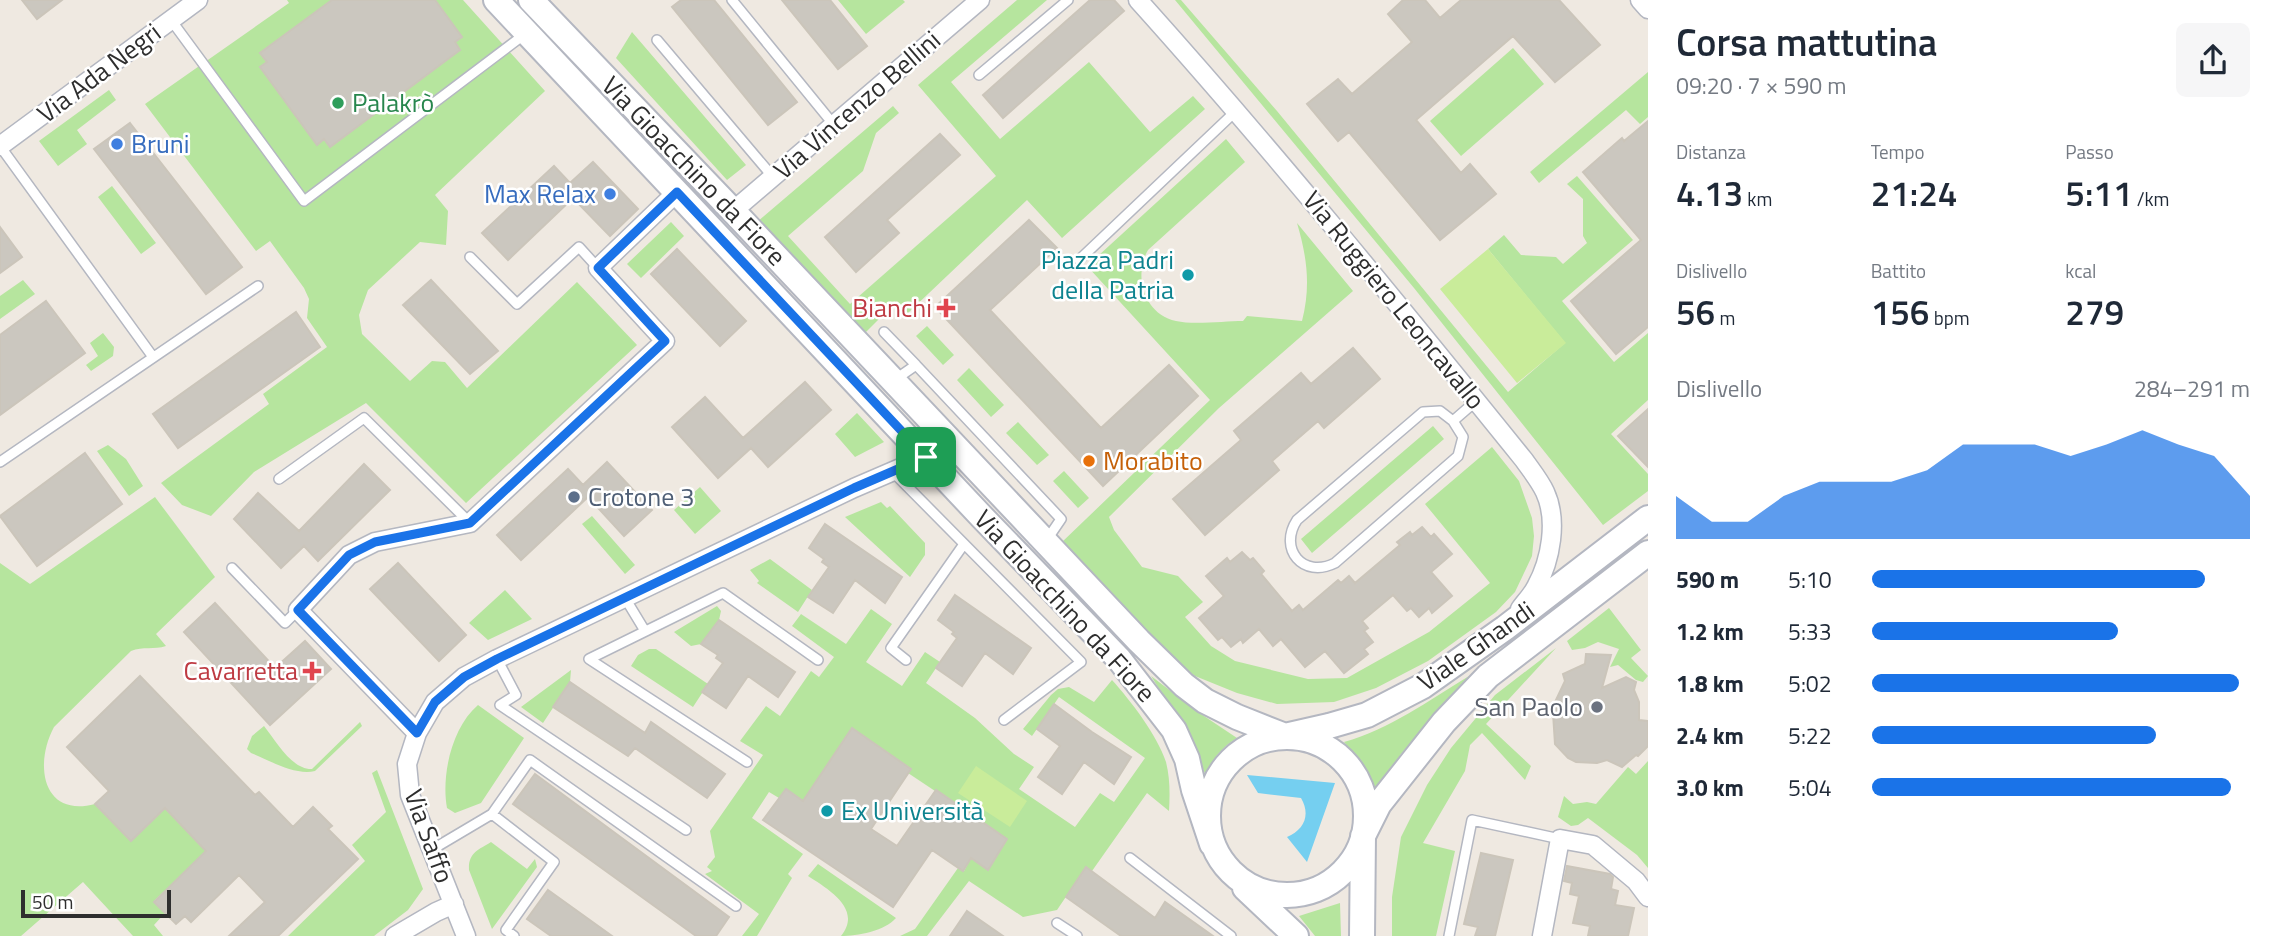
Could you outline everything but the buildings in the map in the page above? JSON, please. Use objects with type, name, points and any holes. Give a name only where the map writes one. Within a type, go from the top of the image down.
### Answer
[{"type":"street","name":"Via Ada Negri","points":[[0,146],[198,0]]},
{"type":"street","name":"Via Gioacchino da Fiore","points":[[496,0],[1119,659],[1174,730],[1187,759],[1212,844]]},
{"type":"street","name":"Via Gioacchino da Fiore","points":[[531,0],[1045,543],[1184,685],[1205,701],[1285,736]]},
{"type":"street","name":"Via Vincenzo Bellini","points":[[733,211],[980,0]]},
{"type":"street","name":"Via Ruggiero Leoncavallo","points":[[1138,0],[1237,110],[1524,460],[1545,491],[1552,515],[1546,562],[1536,587],[1505,628]]},
{"type":"street","points":[[1640,0],[1648,9]]},
{"type":"street","points":[[417,733],[298,610],[349,555],[375,542],[470,523],[665,341],[598,268],[677,192]]},
{"type":"street","name":"Via Saffo","points":[[466,936],[410,795],[407,764],[417,733],[435,702],[464,677],[497,659],[926,457]]},
{"type":"street","name":"Viale Ghandi","points":[[1285,736],[1367,715],[1433,679],[1505,628],[1648,518]]},
{"type":"street","name":"Viale Ghandi","points":[[1363,836],[1378,804],[1444,722],[1488,676],[1648,553]]},
{"type":"street","points":[[1296,936],[1256,901],[1221,860],[1212,844],[1208,819],[1210,794],[1221,771],[1238,753],[1260,741],[1285,736],[1306,738],[1326,746],[1342,759],[1355,775],[1363,795],[1366,815],[1363,836],[1362,936]]},
{"type":"street","points":[[1233,874],[1252,887],[1274,894],[1297,894],[1320,888],[1339,875],[1354,858],[1363,836]]},
{"type":"street","points":[[1542,936],[1560,839],[1594,845],[1636,881],[1648,897]]},
{"type":"street","points":[[395,936],[416,930],[454,904]]},
{"type":"lane","points":[[733,0],[834,125]]},
{"type":"lane","points":[[979,75],[1068,0]]},
{"type":"lane","points":[[171,20],[304,201],[527,32]]},
{"type":"lane","points":[[657,40],[773,177]]},
{"type":"lane","points":[[1079,260],[1237,110]]},
{"type":"lane","points":[[0,146],[153,358]]},
{"type":"lane","points":[[470,257],[517,304],[579,247],[598,268]]},
{"type":"lane","points":[[0,462],[258,286]]},
{"type":"lane","points":[[884,332],[1061,519],[1045,543]]},
{"type":"lane","points":[[893,382],[916,365]]},
{"type":"lane","points":[[1453,421],[1476,401]]},
{"type":"lane","points":[[1440,411],[1453,421],[1463,437],[1458,456],[1335,563],[1317,568],[1308,566],[1294,555],[1290,537],[1297,520],[1423,412],[1440,411]]},
{"type":"lane","points":[[279,479],[364,418],[470,523]]},
{"type":"lane","points":[[892,471],[1081,662],[1004,720]]},
{"type":"lane","points":[[906,660],[891,649],[964,544]]},
{"type":"lane","points":[[232,568],[285,623],[298,610]]},
{"type":"lane","points":[[747,762],[589,659],[723,593],[818,660]]},
{"type":"lane","points":[[625,598],[645,631]]},
{"type":"lane","points":[[497,659],[516,695],[500,705],[686,831]]},
{"type":"lane","points":[[433,849],[492,814],[530,760],[736,906]]},
{"type":"lane","points":[[492,814],[554,862],[510,933]]},
{"type":"lane","points":[[1449,936],[1472,820],[1560,839]]},
{"type":"lane","points":[[1130,858],[1231,936]]},
{"type":"lane","points":[[1057,923],[1077,936]]},
{"type":"green space","points":[[287,0],[463,0],[545,91],[435,195],[448,211],[446,245],[420,242],[368,290],[359,315],[362,334],[410,381],[432,361],[445,362],[467,388],[577,282],[637,345],[466,503],[366,403],[254,472],[211,516],[182,505],[161,483],[269,404],[263,394],[327,347],[307,318],[309,299],[304,288],[270,241],[256,251],[145,104],[289,3]]},
{"type":"green space","points":[[838,0],[903,0],[905,2],[866,34]]},
{"type":"green space","points":[[1017,0],[1047,0],[951,82],[1000,139],[1089,62],[1150,132],[1193,96],[1205,109],[1062,238],[1027,200],[908,313],[897,301],[862,336],[757,222],[893,106],[899,113],[876,133],[863,171],[788,236],[850,304],[996,176],[918,85]]},
{"type":"green space","points":[[1175,0],[1181,0],[1277,111],[1508,392],[1565,343],[1488,249],[1504,235],[1521,255],[1556,257],[1563,264],[1587,243],[1583,236],[1583,199],[1567,184],[1577,176],[1633,240],[1562,301],[1614,362],[1648,333],[1648,400],[1611,434],[1648,474],[1648,491],[1603,525],[1414,288]]},
{"type":"green space","points":[[632,32],[746,165],[727,180],[616,58]]},
{"type":"green space","points":[[1513,48],[1544,84],[1461,156],[1430,121]]},
{"type":"green space","points":[[1648,72],[1648,117],[1640,124],[1626,110],[1539,183],[1530,172]]},
{"type":"green space","points":[[109,90],[116,100],[77,130],[87,144],[58,166],[39,141]]},
{"type":"green space","points":[[1226,139],[1245,162],[1148,250],[1142,282],[1144,293],[1156,311],[1165,317],[1183,322],[1243,321],[1247,316],[1302,321],[1307,272],[1297,223],[1353,291],[1219,408],[1109,517],[1114,530],[1142,567],[1178,576],[1203,602],[1185,617],[1211,646],[1235,661],[1308,679],[1347,678],[1429,632],[1490,583],[1425,504],[1492,447],[1519,481],[1532,518],[1532,556],[1515,592],[1496,612],[1428,661],[1376,688],[1334,702],[1277,704],[1237,693],[1195,676],[1169,657],[1061,543],[1210,400],[1087,266]]},
{"type":"green space","points":[[112,186],[156,243],[141,254],[98,197]]},
{"type":"green space","points":[[671,222],[684,236],[641,278],[627,264]]},
{"type":"green space","points":[[1488,249],[1566,343],[1517,383],[1440,289]]},
{"type":"green space","points":[[23,280],[35,294],[0,319],[0,296]]},
{"type":"green space","points":[[927,326],[954,355],[943,365],[916,336]]},
{"type":"green space","points":[[103,333],[114,347],[113,356],[91,371],[86,365],[98,356],[90,343]]},
{"type":"green space","points":[[969,368],[1004,405],[991,417],[957,380]]},
{"type":"green space","points":[[857,413],[884,442],[855,457],[835,434]]},
{"type":"green space","points":[[1018,422],[1049,455],[1037,465],[1006,433]]},
{"type":"green space","points":[[1433,426],[1444,439],[1312,553],[1301,539]]},
{"type":"green space","points":[[108,445],[126,459],[143,486],[129,496],[97,451]]},
{"type":"green space","points":[[1064,471],[1089,498],[1078,508],[1053,481]]},
{"type":"green space","points":[[700,487],[721,511],[695,534],[674,510]]},
{"type":"green space","points":[[155,497],[215,577],[156,634],[166,646],[131,651],[54,727],[48,742],[44,771],[53,796],[63,803],[77,806],[95,804],[131,841],[160,813],[160,803],[205,850],[210,848],[154,901],[165,913],[154,925],[163,936],[133,936],[83,882],[21,936],[0,936],[0,563],[30,584]]},
{"type":"green space","points":[[881,502],[887,508],[890,506],[925,543],[925,555],[910,577],[845,517]]},
{"type":"green space","points":[[592,516],[635,565],[625,574],[582,524]]},
{"type":"green space","points":[[770,559],[812,590],[798,612],[757,583],[759,581],[750,570]]},
{"type":"green space","points":[[505,590],[532,619],[488,640],[469,623]]},
{"type":"green space","points":[[717,606],[721,611],[719,620],[701,644],[691,646],[674,632]]},
{"type":"green space","points":[[1609,608],[1641,650],[1631,658],[1648,676],[1643,682],[1636,680],[1618,665],[1610,667],[1619,649],[1598,642],[1572,650],[1567,641]]},
{"type":"green space","points":[[871,609],[892,624],[866,662],[902,686],[925,652],[940,662],[926,683],[975,718],[1014,754],[1034,767],[1019,789],[1075,827],[1100,793],[1114,802],[1145,758],[1059,697],[1032,736],[1023,729],[1058,689],[1069,687],[1094,702],[1112,680],[1143,719],[1162,752],[1168,774],[1169,811],[1147,793],[1092,871],[1086,867],[1057,910],[1023,917],[969,881],[927,936],[900,936],[915,929],[958,868],[964,871],[971,858],[988,870],[1007,839],[908,773],[911,769],[852,728],[803,801],[786,789],[779,798],[769,792],[752,818],[803,854],[788,874],[792,878],[757,936],[742,936],[759,914],[705,874],[712,871],[707,867],[715,857],[710,831],[763,755],[740,741],[766,706],[780,716],[811,671],[819,677],[834,657],[792,626],[801,614],[846,644]]},
{"type":"green space","points":[[1556,648],[1486,724],[1531,766],[1525,780],[1482,733],[1470,745],[1465,771],[1423,843],[1455,851],[1436,936],[1392,936],[1392,897],[1401,837],[1427,785],[1451,748],[1495,695]]},
{"type":"green space","points":[[649,649],[656,649],[708,684],[693,707],[631,666],[638,655]]},
{"type":"green space","points":[[571,670],[570,682],[543,723],[521,707]]},
{"type":"green space","points":[[1151,676],[1237,738],[1218,754],[1205,774],[1195,746]]},
{"type":"green space","points":[[1469,676],[1401,754],[1376,790],[1365,767],[1344,742],[1393,722]]},
{"type":"green space","points":[[478,705],[524,738],[481,803],[455,813],[447,808],[446,781],[450,752],[461,726]]},
{"type":"green space","points":[[360,722],[362,726],[315,771],[291,769],[247,749],[252,736],[264,726],[291,760],[312,769]]},
{"type":"green space","points":[[1648,761],[1648,868],[1637,855],[1588,818],[1571,826],[1558,817],[1564,796],[1573,804],[1596,804],[1628,767],[1636,774]]},
{"type":"green space","points":[[976,766],[1027,801],[1010,827],[958,793]]},
{"type":"green space","points":[[377,770],[423,889],[408,910],[374,936],[288,936],[365,861],[352,845],[386,812],[372,773]]},
{"type":"green space","points":[[491,842],[527,869],[535,859],[537,867],[492,929],[469,870],[472,856]]},
{"type":"green space","points":[[818,864],[896,918],[891,923],[863,934],[841,936],[847,926],[846,909],[825,887],[808,876]]},
{"type":"green space","points":[[1340,903],[1341,936],[1315,936],[1299,916]]},
{"type":"water","points":[[1247,775],[1335,783],[1307,862],[1287,837],[1298,830],[1304,821],[1305,810],[1301,798],[1258,793]]},
{"type":"place","name":"Palakrò","points":[[338,103]]},
{"type":"place","name":"Bruni","points":[[117,144]]},
{"type":"place","name":"Max Relax","points":[[610,194]]},
{"type":"place","name":"Piazza Padri della Patria","points":[[1188,275]]},
{"type":"place","name":"Bianchi","points":[[946,308]]},
{"type":"place","name":"Morabito","points":[[1089,461]]},
{"type":"place","name":"Crotone 3","points":[[574,497]]},
{"type":"place","name":"Cavarretta","points":[[312,671]]},
{"type":"place","name":"San Paolo","points":[[1597,707]]},
{"type":"place","name":"Ex Università","points":[[827,811]]},
{"type":"route","points":[[677,192],[926,457],[854,488],[497,659],[464,677],[435,702],[417,733],[298,610],[349,555],[375,542],[470,523],[665,341],[598,268],[677,192]]}]
